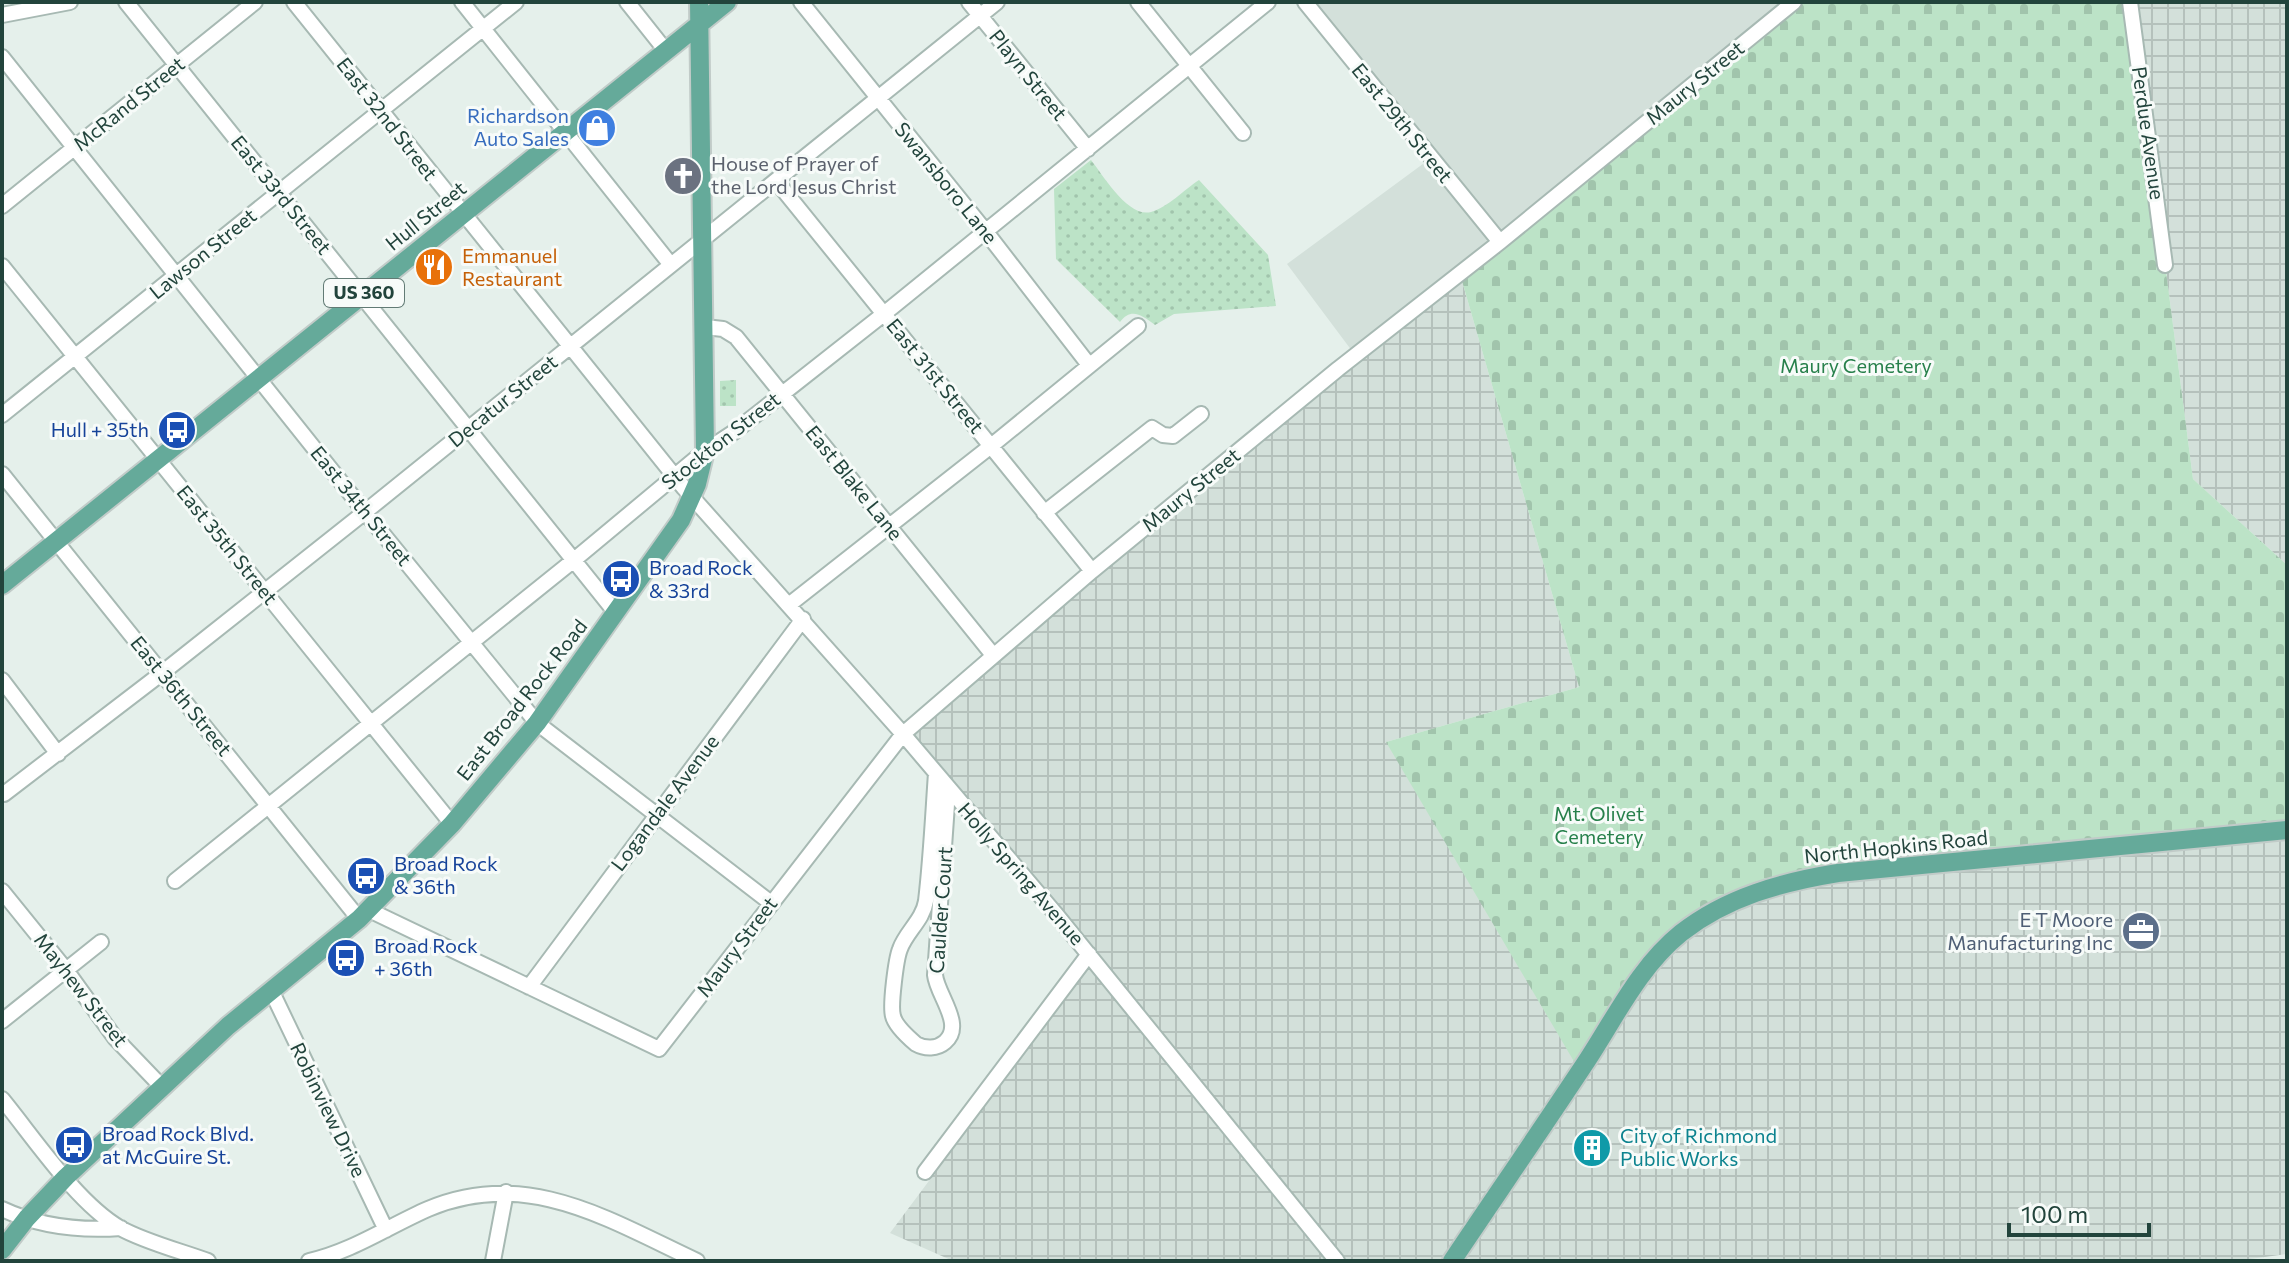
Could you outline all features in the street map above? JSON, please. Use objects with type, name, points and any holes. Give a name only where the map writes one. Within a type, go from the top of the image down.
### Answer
[{"type":"main road","name":"East Broad Rock Road","points":[[2,1250],[66,1177],[271,990],[364,914],[452,824],[537,723],[681,520],[692,497],[705,451],[699,2]]},
{"type":"main road","name":"Hull Street","points":[[2,585],[727,2]]},
{"type":"main road","name":"North Hopkins Road","points":[[1452,1261],[1585,1064],[1617,1010],[1650,965],[1682,932],[1735,900],[1800,879],[1838,873],[2287,830]]},
{"type":"street","points":[[2,15],[70,2]]},
{"type":"street","name":"East 33rd Street","points":[[126,2],[616,613]]},
{"type":"street","name":"McRand Street","points":[[2,206],[255,2]]},
{"type":"street","name":"East 32nd Street","points":[[294,2],[692,497]]},
{"type":"street","points":[[462,2],[671,265]]},
{"type":"street","name":"Lawson Street","points":[[2,415],[516,2]]},
{"type":"street","points":[[627,2],[666,51]]},
{"type":"street","name":"Swansboro Lane","points":[[801,2],[1089,365]]},
{"type":"street","name":"Playn Street","points":[[969,2],[1088,149]]},
{"type":"street","name":"Decatur Street","points":[[4,794],[265,592],[997,2]]},
{"type":"street","points":[[1138,2],[1243,133]]},
{"type":"street","name":"Stockton Street","points":[[175,881],[705,451],[782,395],[885,313],[1268,2]]},
{"type":"street","name":"East 29th Street","points":[[1305,2],[1500,242]]},
{"type":"street","name":"Maury Street","points":[[659,1049],[903,734],[1092,571],[1794,2]]},
{"type":"street","name":"Perdue Avenue","points":[[2130,2],[2165,265]]},
{"type":"street","name":"East 34th Street","points":[[2,57],[537,723],[771,903]]},
{"type":"street","name":"East 31st Street","points":[[777,182],[1092,571]]},
{"type":"street","name":"East 35th Street","points":[[2,266],[452,824]]},
{"type":"street","points":[[790,604],[1138,326]]},
{"type":"street","name":"East Blake Lane","points":[[705,327],[723,329],[736,337],[993,655]]},
{"type":"street","points":[[1044,513],[1152,428],[1163,435],[1173,436],[1201,414]]},
{"type":"street","name":"East 36th Street","points":[[2,474],[269,806],[364,914],[659,1049]]},
{"type":"street","name":"Holly Spring Avenue","points":[[692,497],[903,734],[1089,954],[1337,1261]]},
{"type":"street","name":"Logandale Avenue","points":[[529,987],[803,619]]},
{"type":"street","points":[[2,680],[58,754]]},
{"type":"street","name":"Caulder Court","points":[[936,773],[926,901],[921,916],[900,949],[892,1009],[895,1021],[918,1045],[926,1048],[946,1041],[952,1029],[951,1016],[937,987],[935,975],[948,790]]},
{"type":"street","name":"Mayhew Street","points":[[2,891],[66,970],[115,1038],[162,1087]]},
{"type":"street","points":[[2,1021],[101,942]]},
{"type":"street","points":[[925,1172],[1089,954]]},
{"type":"street","name":"Robinview Drive","points":[[271,990],[386,1230]]},
{"type":"street","points":[[2,1099],[83,1197],[121,1228],[208,1261]]},
{"type":"street","points":[[493,1261],[506,1192]]},
{"type":"street","points":[[309,1261],[337,1256],[450,1202],[506,1192],[539,1196],[595,1213],[697,1261]]},
{"type":"street","points":[[2,1209],[79,1230],[121,1228]]},
{"type":"shaded area","points":[[1305,2],[1797,2],[1358,359],[1287,264],[1431,158]]},
{"type":"shaded area","points":[[2131,2],[2287,2],[2287,565],[2193,479]]},
{"type":"shaded area","points":[[1460,274],[1579,687],[1386,742],[1650,968],[1720,912],[1804,880],[2287,827],[2287,1254],[2235,1261],[953,1261],[890,1233],[1094,960],[901,735]]},
{"type":"green space","name":"Maury Cemetery","points":[[1797,2],[2131,2],[2193,479],[2287,565],[2287,827],[2161,837],[1760,893],[1681,936],[1579,1070],[1386,742],[1579,687],[1460,274]]},
{"type":"green space","points":[[1091,160],[1117,194],[1142,212],[1163,207],[1199,180],[1268,255],[1276,306],[1174,314],[1155,325],[1132,314],[1120,322],[1056,259],[1054,189]]},
{"type":"green space","points":[[736,380],[736,406],[720,406],[720,381]]},
{"type":"place","name":"Richardson Auto Sales","points":[[597,128]]},
{"type":"place","name":"House of Prayer of the Lord Jesus Christ","points":[[683,176]]},
{"type":"place","name":"Emmanuel Restaurant","points":[[434,267]]},
{"type":"place","name":"Hull + 35th","points":[[177,430]]},
{"type":"place","name":"Broad Rock & 33rd","points":[[621,579]]},
{"type":"place","name":"Broad Rock & 36th","points":[[366,876]]},
{"type":"place","name":"E T Moore Manufacturing Inc","points":[[2141,931]]},
{"type":"place","name":"Broad Rock + 36th","points":[[346,958]]},
{"type":"place","name":"Broad Rock Blvd. at McGuire St.","points":[[74,1145]]},
{"type":"place","name":"City of Richmond Public Works","points":[[1592,1148]]},
{"type":"park label","name":"Mt. Olivet Cemetery","points":[[1599,826]]}]
